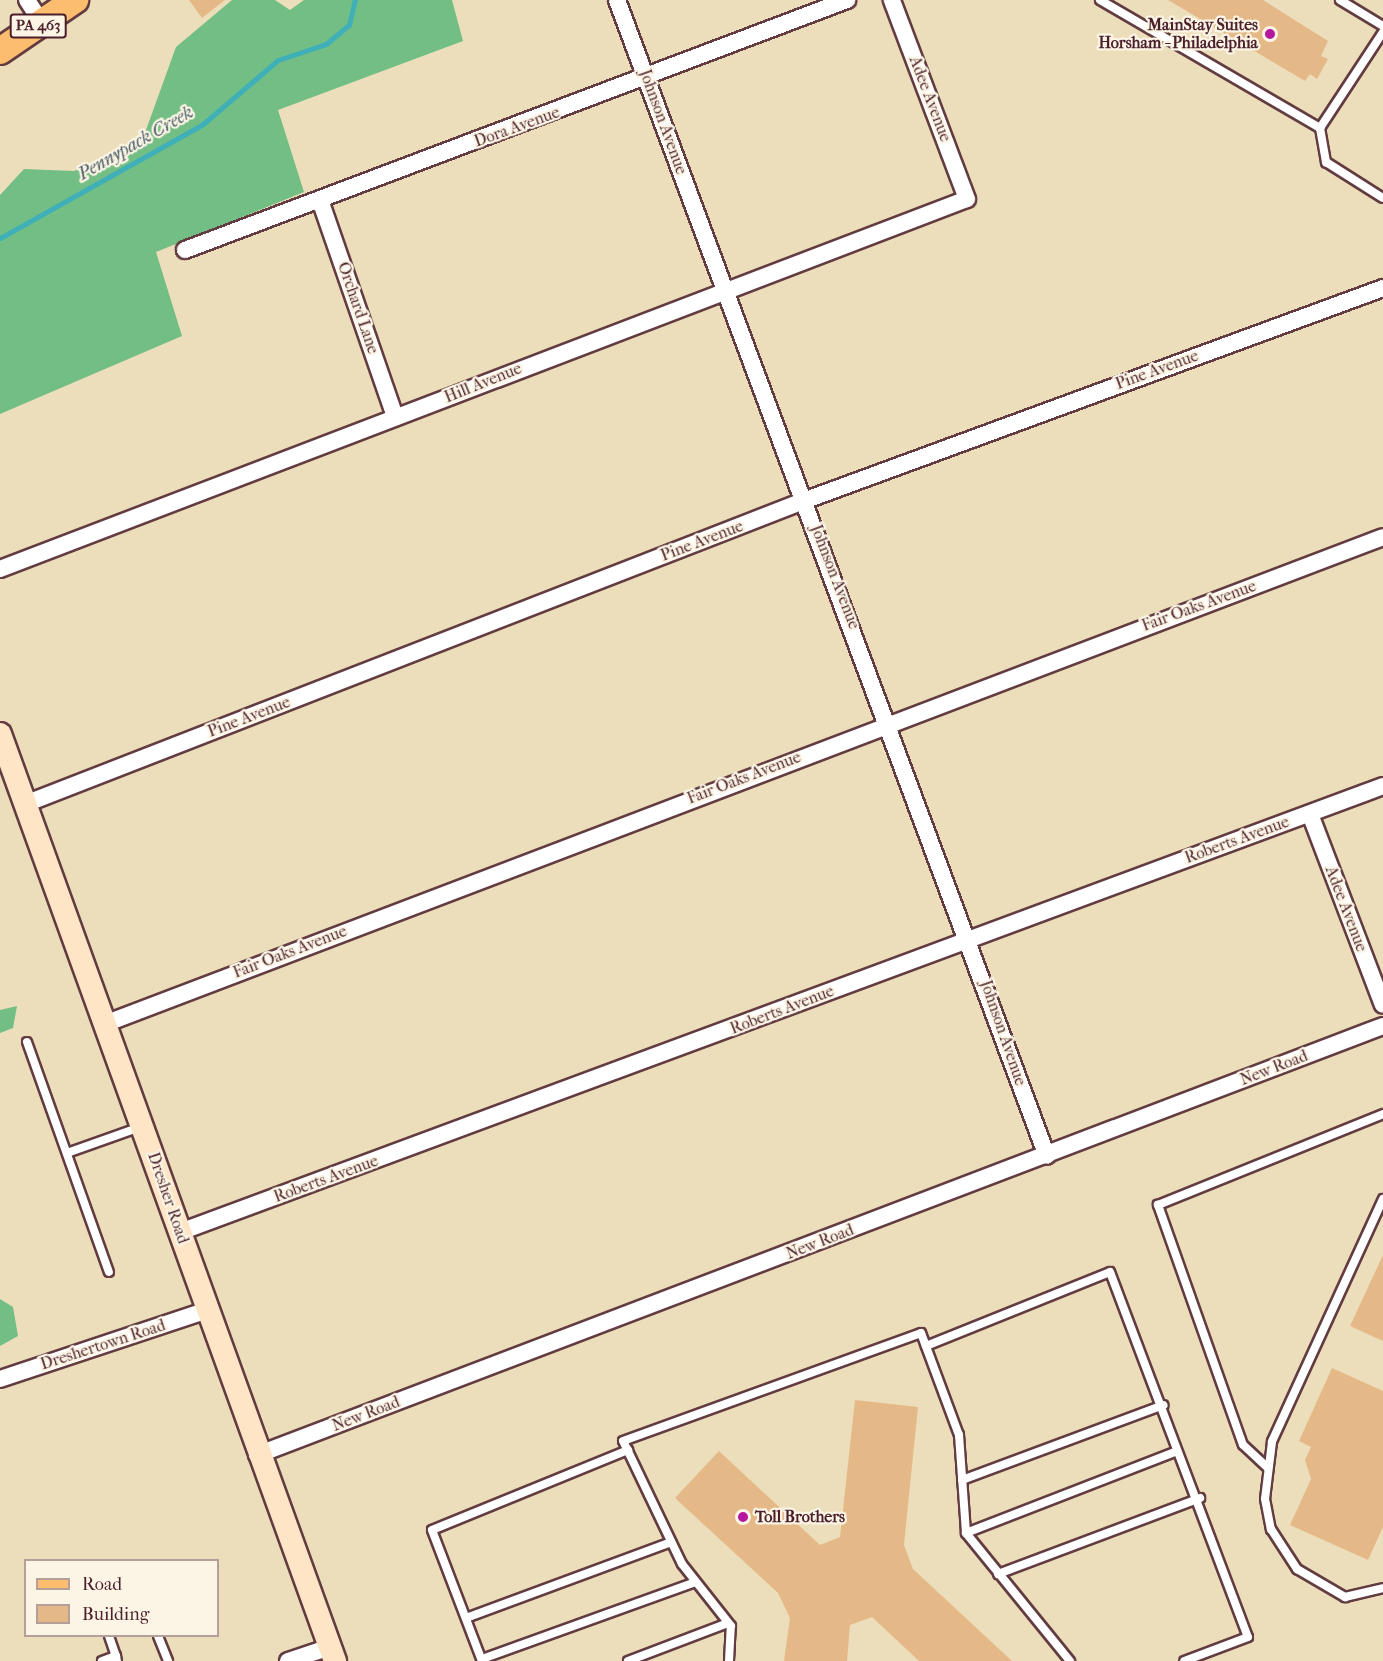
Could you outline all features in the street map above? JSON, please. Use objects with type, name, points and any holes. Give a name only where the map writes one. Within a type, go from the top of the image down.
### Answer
[{"type":"main road","name":"PA 463","points":[[0,51],[75,0]]},
{"type":"main road","name":"Dresher Road","points":[[0,735],[107,1023],[205,1311],[257,1455],[332,1654]]},
{"type":"street","points":[[27,0],[42,22]]},
{"type":"street","name":"Johnson Avenue","points":[[617,0],[723,288],[806,500],[969,937],[1047,1156]]},
{"type":"street","name":"Dora Avenue","points":[[185,250],[647,78],[847,0]]},
{"type":"street","name":"Adee Avenue","points":[[892,0],[967,199]]},
{"type":"street","name":"Hill Avenue","points":[[0,569],[723,288],[967,199]]},
{"type":"street","name":"Orchard Lane","points":[[320,200],[396,417]]},
{"type":"street","name":"Pine Avenue","points":[[25,804],[806,500],[1383,288]]},
{"type":"street","name":"Fair Oaks Avenue","points":[[107,1023],[889,722],[1383,537]]},
{"type":"street","name":"Roberts Avenue","points":[[180,1232],[769,1016],[969,937],[1383,786]]},
{"type":"street","name":"Adee Avenue","points":[[1310,814],[1383,1005]]},
{"type":"street","name":"New Road","points":[[257,1455],[1047,1156],[1383,1026]]},
{"type":"street","name":"Dreshertown Road","points":[[0,1379],[205,1311]]},
{"type":"street","points":[[288,1661],[332,1654]]},
{"type":"lane","points":[[1100,0],[1320,128]]},
{"type":"lane","points":[[1340,0],[1383,26]]},
{"type":"lane","points":[[1383,32],[1320,128],[1326,162],[1383,198]]},
{"type":"lane","points":[[27,1042],[109,1272]]},
{"type":"lane","points":[[1268,1468],[1243,1445],[1158,1205],[1162,1199],[1383,1114]]},
{"type":"lane","points":[[67,1154],[143,1126]]},
{"type":"lane","points":[[1383,1199],[1272,1442],[1268,1468],[1270,1529],[1289,1562],[1345,1597],[1383,1588]]},
{"type":"lane","points":[[926,1346],[1110,1272],[1163,1405],[1177,1451],[1198,1499],[1248,1637],[1184,1661]]},
{"type":"lane","points":[[729,1661],[729,1623],[696,1582],[671,1542],[623,1441],[921,1333],[959,1435],[966,1533],[1070,1661]]},
{"type":"lane","points":[[962,1480],[1163,1405]]},
{"type":"lane","points":[[628,1450],[432,1530],[482,1660],[696,1582]]},
{"type":"lane","points":[[966,1533],[1177,1451]]},
{"type":"lane","points":[[998,1574],[1198,1499]]},
{"type":"lane","points":[[466,1618],[671,1542]]},
{"type":"lane","points":[[628,1661],[729,1623]]},
{"type":"lane","points":[[102,1661],[117,1659],[110,1637]]},
{"type":"lane","points":[[160,1637],[168,1661]]},
{"type":"green space","points":[[232,0],[275,0],[290,10],[304,0],[452,0],[463,41],[278,110],[304,192],[156,252],[182,336],[0,414],[0,195],[24,169],[74,171],[142,141],[176,47]]},
{"type":"green space","points":[[17,1006],[13,1028],[0,1033],[0,1010]]},
{"type":"green space","points":[[0,1299],[13,1307],[18,1336],[0,1346]]},
{"type":"building","points":[[189,0],[225,0],[202,18]]},
{"type":"building","points":[[1168,0],[1263,0],[1328,41],[1321,56],[1328,59],[1317,79],[1310,74],[1305,81]]},
{"type":"building","points":[[1383,1255],[1383,1341],[1350,1326]]},
{"type":"building","points":[[1332,1368],[1383,1391],[1383,1527],[1368,1560],[1290,1525],[1311,1479],[1305,1460],[1311,1447],[1299,1441]]},
{"type":"building","name":"Toll Brothers","points":[[855,1400],[918,1407],[904,1545],[913,1569],[1012,1661],[919,1661],[872,1617],[850,1625],[847,1661],[784,1661],[790,1618],[778,1593],[675,1498],[719,1451],[820,1545],[840,1537]]},
{"type":"waterway","name":"Pennypack Creek","points":[[0,238],[203,124],[278,60],[326,44],[349,25],[355,0]]},
{"type":"place","name":"MainStay Suites Horsham - Philadelphia","points":[[1270,34]]},
{"type":"place","name":"Toll Brothers","points":[[743,1517]]}]
